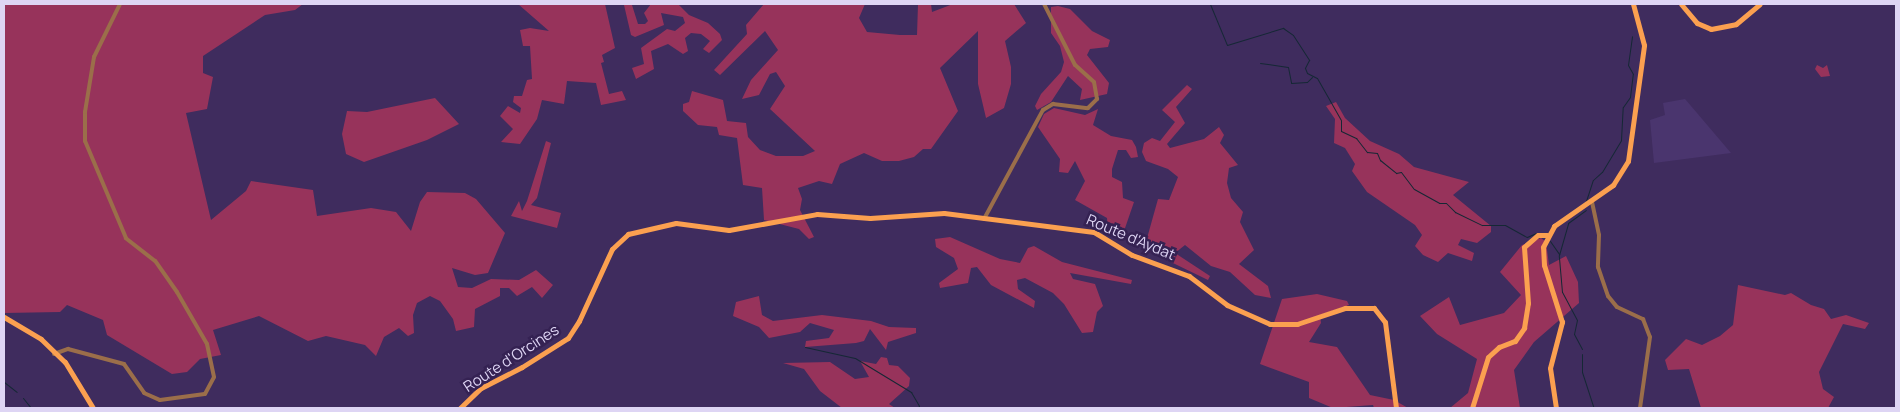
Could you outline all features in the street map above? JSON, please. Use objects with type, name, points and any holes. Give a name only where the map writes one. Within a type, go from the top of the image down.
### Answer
[{"type":"main road","points":[[1556,408],[1550,368],[1562,322],[1543,259],[1547,235],[1554,226],[1592,202],[1620,178],[1628,160],[1644,45],[1633,4]]},
{"type":"main road","points":[[1681,4],[1697,23],[1711,29],[1736,24],[1760,4]]},
{"type":"main road","name":"Route d'Aydat","points":[[667,224],[689,223],[729,230],[829,214],[870,218],[944,212],[984,219],[1076,227],[1094,232],[1132,255],[1189,276],[1234,309],[1270,324],[1297,324],[1345,308],[1374,308],[1385,322],[1396,408]]},
{"type":"main road","name":"Route d'Orcines","points":[[460,408],[481,388],[522,367],[568,338],[580,321],[616,242],[628,234],[667,224]]},
{"type":"main road","points":[[1472,408],[1488,357],[1499,347],[1516,341],[1524,328],[1528,296],[1524,247],[1538,235],[1547,235]]},
{"type":"main road","points":[[4,316],[41,340],[74,374],[93,408]]},
{"type":"street","points":[[54,354],[68,349],[124,364],[144,393],[160,400],[205,394],[214,377],[213,363],[207,344],[164,273],[126,238],[85,141],[85,112],[94,57],[120,4]]},
{"type":"street","points":[[984,219],[1043,110],[1053,104],[1088,108],[1097,99],[1094,82],[1071,59],[1063,36],[1044,4]]},
{"type":"street","points":[[1592,202],[1599,235],[1598,266],[1608,296],[1617,307],[1643,319],[1650,337],[1640,408]]},
{"type":"shaded area","points":[[4,4],[303,4],[295,10],[265,15],[203,56],[203,73],[213,77],[207,109],[186,113],[211,220],[246,191],[251,181],[313,190],[317,216],[371,208],[396,212],[411,231],[420,202],[427,192],[465,193],[476,199],[505,233],[488,273],[475,275],[452,268],[458,287],[472,288],[491,279],[519,280],[536,270],[553,285],[542,298],[532,287],[517,296],[509,288],[500,288],[500,296],[475,309],[474,327],[456,331],[453,319],[440,301],[430,296],[417,303],[413,315],[414,333],[408,336],[399,328],[384,337],[376,356],[365,345],[326,336],[308,341],[259,316],[213,330],[221,355],[200,359],[187,372],[172,374],[107,335],[103,320],[67,305],[60,312],[4,313]]},
{"type":"shaded area","points":[[518,4],[605,4],[615,48],[602,55],[604,62],[601,63],[609,94],[622,91],[626,100],[601,105],[596,83],[567,81],[564,104],[542,100],[537,119],[520,144],[501,142],[513,129],[500,116],[508,106],[520,113],[521,108],[513,102],[514,96],[522,96],[527,80],[532,79],[530,46],[523,46],[520,30],[530,28],[549,31]]},
{"type":"shaded area","points":[[651,4],[678,4],[689,15],[708,23],[720,34],[722,40],[709,53],[703,49],[710,41],[701,34],[691,33],[685,38],[688,51],[683,54],[668,44],[651,51],[654,69],[636,79],[632,68],[644,64],[641,48],[667,29],[675,31],[685,23],[683,17],[661,13],[664,25],[635,37],[631,35],[624,5],[632,5],[638,24],[645,24],[648,21],[644,13]]},
{"type":"shaded area","points":[[764,4],[865,4],[859,18],[867,32],[900,35],[917,35],[918,4],[931,4],[932,12],[953,4],[1014,4],[1026,23],[1005,41],[1011,67],[1011,84],[1004,108],[986,118],[978,84],[978,31],[940,68],[958,111],[931,149],[923,149],[914,157],[899,161],[882,161],[864,153],[840,164],[832,184],[819,181],[798,188],[802,199],[800,210],[814,237],[809,239],[799,229],[764,220],[762,188],[743,185],[737,138],[719,135],[717,127],[698,125],[683,111],[683,104],[689,102],[692,91],[723,100],[727,121],[746,123],[748,137],[760,150],[776,156],[803,156],[815,151],[770,109],[785,86],[776,72],[770,74],[759,95],[742,99],[751,80],[778,50],[765,31],[720,75],[714,70],[747,34],[746,25]]},
{"type":"shaded area","points":[[1058,6],[1070,9],[1092,31],[1110,40],[1108,47],[1090,49],[1087,55],[1109,83],[1107,94],[1080,100],[1082,89],[1068,76],[1051,102],[1037,110],[1035,106],[1041,94],[1061,72],[1064,62],[1060,46],[1051,33],[1051,7]]},
{"type":"shaded area","points":[[1817,65],[1823,68],[1827,65],[1830,76],[1821,77],[1815,69]]},
{"type":"shaded area","points":[[1187,85],[1192,89],[1176,107],[1185,123],[1167,144],[1170,148],[1204,139],[1219,127],[1224,135],[1220,143],[1238,165],[1229,168],[1227,183],[1231,198],[1243,212],[1240,222],[1254,250],[1239,264],[1268,286],[1271,298],[1255,295],[1230,272],[1211,266],[1185,245],[1175,253],[1210,276],[1208,280],[1144,249],[1158,199],[1169,200],[1178,177],[1168,169],[1146,161],[1142,152],[1144,143],[1152,138],[1160,141],[1175,122],[1162,110]]},
{"type":"shaded area","points":[[435,98],[459,124],[427,140],[364,162],[346,154],[342,134],[347,111],[367,112]]},
{"type":"shaded area","points":[[1685,99],[1731,153],[1654,163],[1650,120],[1665,115],[1663,103]]},
{"type":"shaded area","points":[[1336,102],[1345,118],[1370,141],[1399,154],[1414,167],[1469,182],[1453,195],[1491,226],[1491,232],[1477,243],[1461,239],[1458,245],[1474,253],[1472,261],[1448,253],[1438,262],[1423,255],[1415,246],[1422,235],[1415,225],[1367,192],[1352,171],[1355,164],[1345,148],[1334,143],[1335,119],[1326,106]]},
{"type":"shaded area","points":[[1054,108],[1085,115],[1098,109],[1093,125],[1111,136],[1132,140],[1136,147],[1138,157],[1131,158],[1126,150],[1118,150],[1112,169],[1112,177],[1122,182],[1123,198],[1134,202],[1123,234],[1108,231],[1107,218],[1075,200],[1085,181],[1075,161],[1068,173],[1059,172],[1060,159],[1038,127],[1044,114]]},
{"type":"shaded area","points":[[546,141],[551,143],[537,198],[531,205],[561,213],[557,228],[511,216],[519,201],[522,211],[527,201]]},
{"type":"shaded area","points":[[950,237],[1000,259],[1020,263],[1028,248],[1034,246],[1062,262],[1132,280],[1131,284],[1070,273],[1073,279],[1095,284],[1103,306],[1097,312],[1093,332],[1082,333],[1064,304],[1053,293],[1025,278],[1017,280],[1018,289],[1035,301],[1034,308],[991,285],[977,267],[971,268],[968,283],[940,288],[939,283],[958,269],[954,258],[936,247],[935,239]]},
{"type":"shaded area","points":[[1541,238],[1546,242],[1549,265],[1566,256],[1578,282],[1579,303],[1534,342],[1514,370],[1520,408],[1450,408],[1468,393],[1477,359],[1437,334],[1420,316],[1449,297],[1460,325],[1504,313],[1521,295],[1500,272],[1522,245]]},
{"type":"shaded area","points":[[1738,285],[1785,295],[1791,293],[1811,305],[1824,309],[1831,319],[1846,315],[1869,323],[1865,329],[1843,324],[1819,372],[1823,389],[1834,397],[1828,408],[1701,408],[1689,369],[1668,370],[1665,360],[1686,339],[1702,345],[1720,336],[1733,325]]},
{"type":"shaded area","points":[[1317,294],[1347,301],[1349,305],[1320,315],[1321,323],[1309,342],[1337,347],[1370,395],[1394,400],[1408,408],[1374,408],[1373,405],[1333,408],[1309,398],[1309,382],[1260,364],[1282,299]]},
{"type":"shaded area","points":[[759,296],[762,315],[773,321],[822,315],[871,321],[889,327],[916,328],[916,333],[888,342],[886,350],[870,329],[864,341],[805,347],[806,341],[829,338],[834,330],[810,323],[800,332],[769,338],[759,327],[733,316],[736,302]]},
{"type":"shaded area","points":[[881,357],[887,358],[889,365],[898,366],[910,378],[909,386],[889,404],[895,408],[842,408],[820,391],[804,369],[783,363],[830,362],[855,379],[869,377],[860,361],[876,364]]},
{"type":"waterway","points":[[1210,4],[1227,45],[1283,28],[1293,35],[1309,60],[1305,68],[1307,73],[1317,78],[1341,120],[1341,131],[1356,138],[1367,152],[1377,153],[1380,160],[1396,173],[1401,172],[1414,189],[1439,203],[1446,203],[1455,212],[1482,225],[1505,225],[1527,237],[1536,233]]},
{"type":"waterway","points":[[1586,201],[1593,180],[1602,172],[1621,140],[1623,107],[1630,97],[1633,74],[1628,65],[1632,36]]},
{"type":"waterway","points":[[1260,63],[1288,67],[1291,83],[1307,82],[1312,77]]},
{"type":"waterway","points":[[1582,349],[1574,334],[1577,320],[1562,292],[1559,255],[1568,223],[1586,210]]},
{"type":"waterway","points":[[1550,241],[1559,254]]},
{"type":"waterway","points":[[805,347],[855,358],[911,392],[919,406],[917,408]]},
{"type":"waterway","points":[[1582,354],[1582,372],[1594,408]]},
{"type":"waterway","points":[[4,382],[17,392]]},
{"type":"waterway","points":[[23,398],[31,408]]}]
